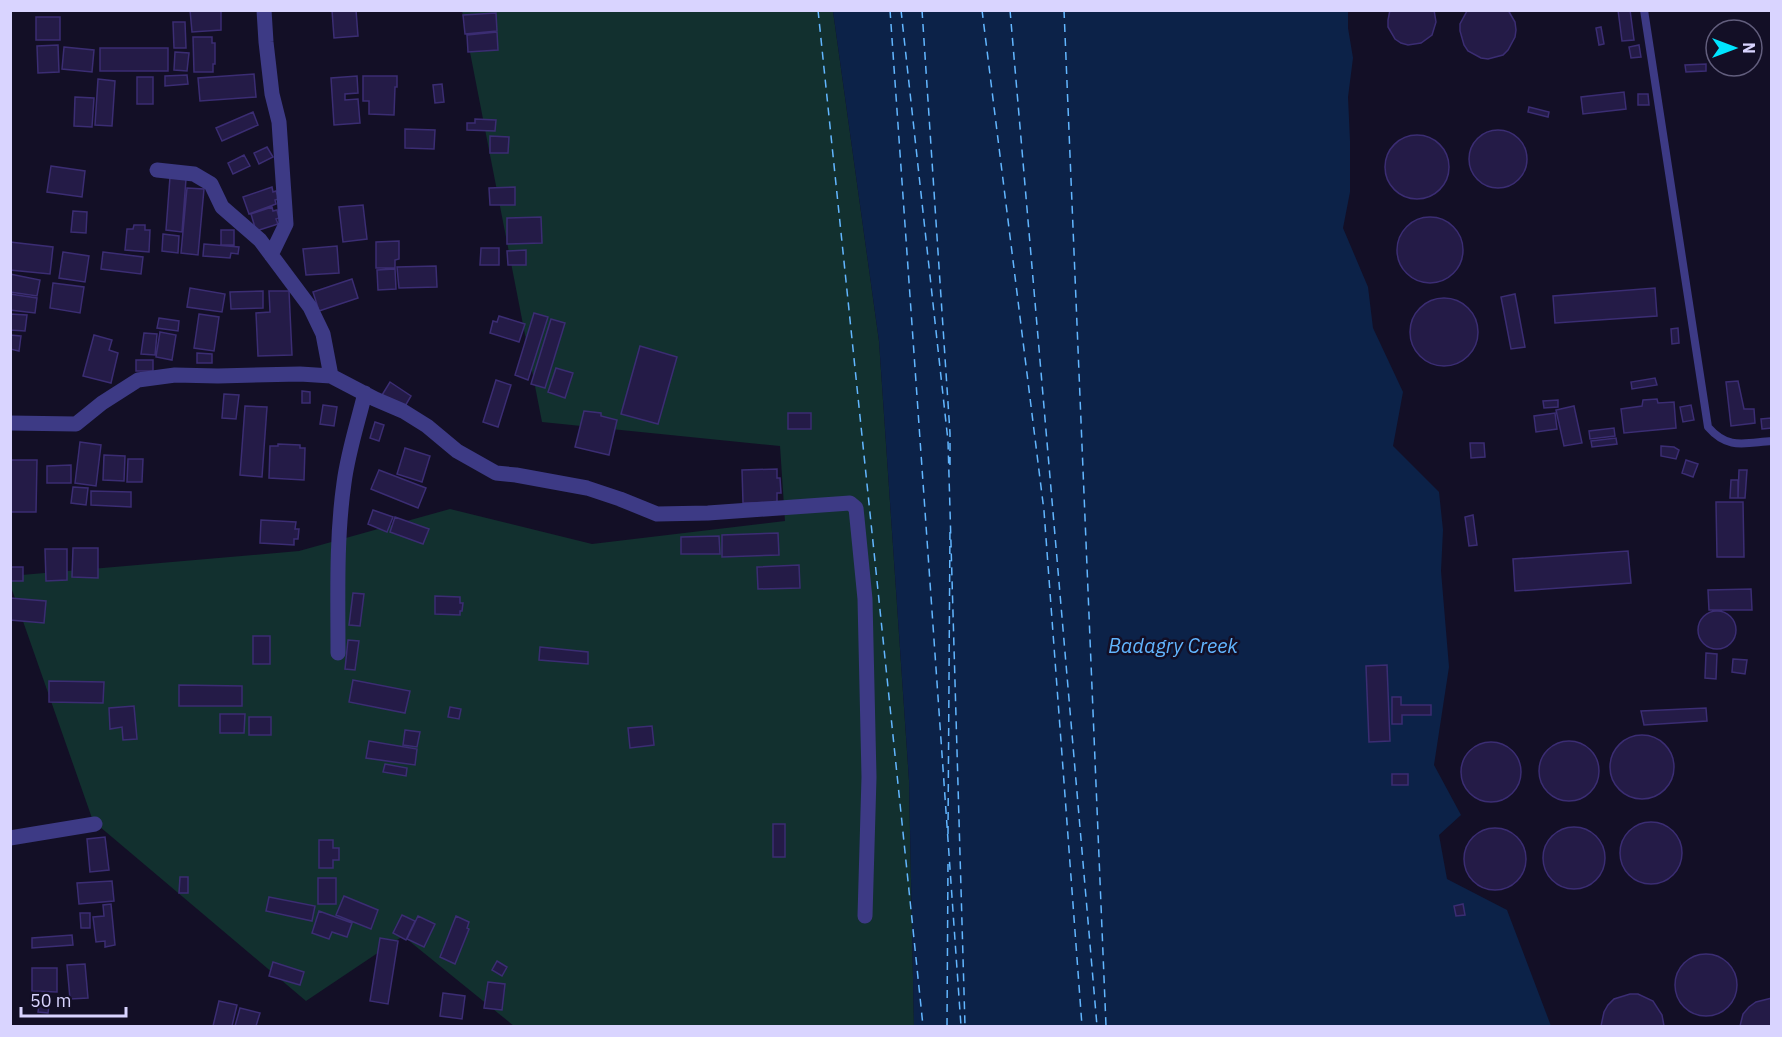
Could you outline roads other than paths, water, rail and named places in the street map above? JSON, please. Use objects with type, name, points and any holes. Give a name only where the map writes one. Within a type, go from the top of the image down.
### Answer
[{"type":"street","points":[[264,10],[266,42],[279,122],[286,224],[271,255]]},
{"type":"street","points":[[157,170],[194,174],[211,184],[222,207],[260,240],[310,307],[323,334],[331,376]]},
{"type":"street","points":[[10,423],[76,424],[102,403],[138,380],[175,375],[300,374],[331,376],[403,411],[428,426],[457,451],[496,473],[587,488],[657,514],[850,504],[856,508],[865,599],[868,765],[865,916]]},
{"type":"street","points":[[338,653],[341,506],[344,480],[365,393]]},
{"type":"street","points":[[10,838],[95,824]]},
{"type":"lane","points":[[1644,10],[1708,427],[1716,437],[1736,445],[1772,441]]},
{"type":"water","name":"Badagry Creek","points":[[833,11],[1348,11],[1353,58],[1348,97],[1350,192],[1343,228],[1368,287],[1373,328],[1403,392],[1393,446],[1439,492],[1443,530],[1441,571],[1449,667],[1434,765],[1461,815],[1439,835],[1447,879],[1507,910],[1551,1026],[914,1026],[909,780],[879,341]]}]
